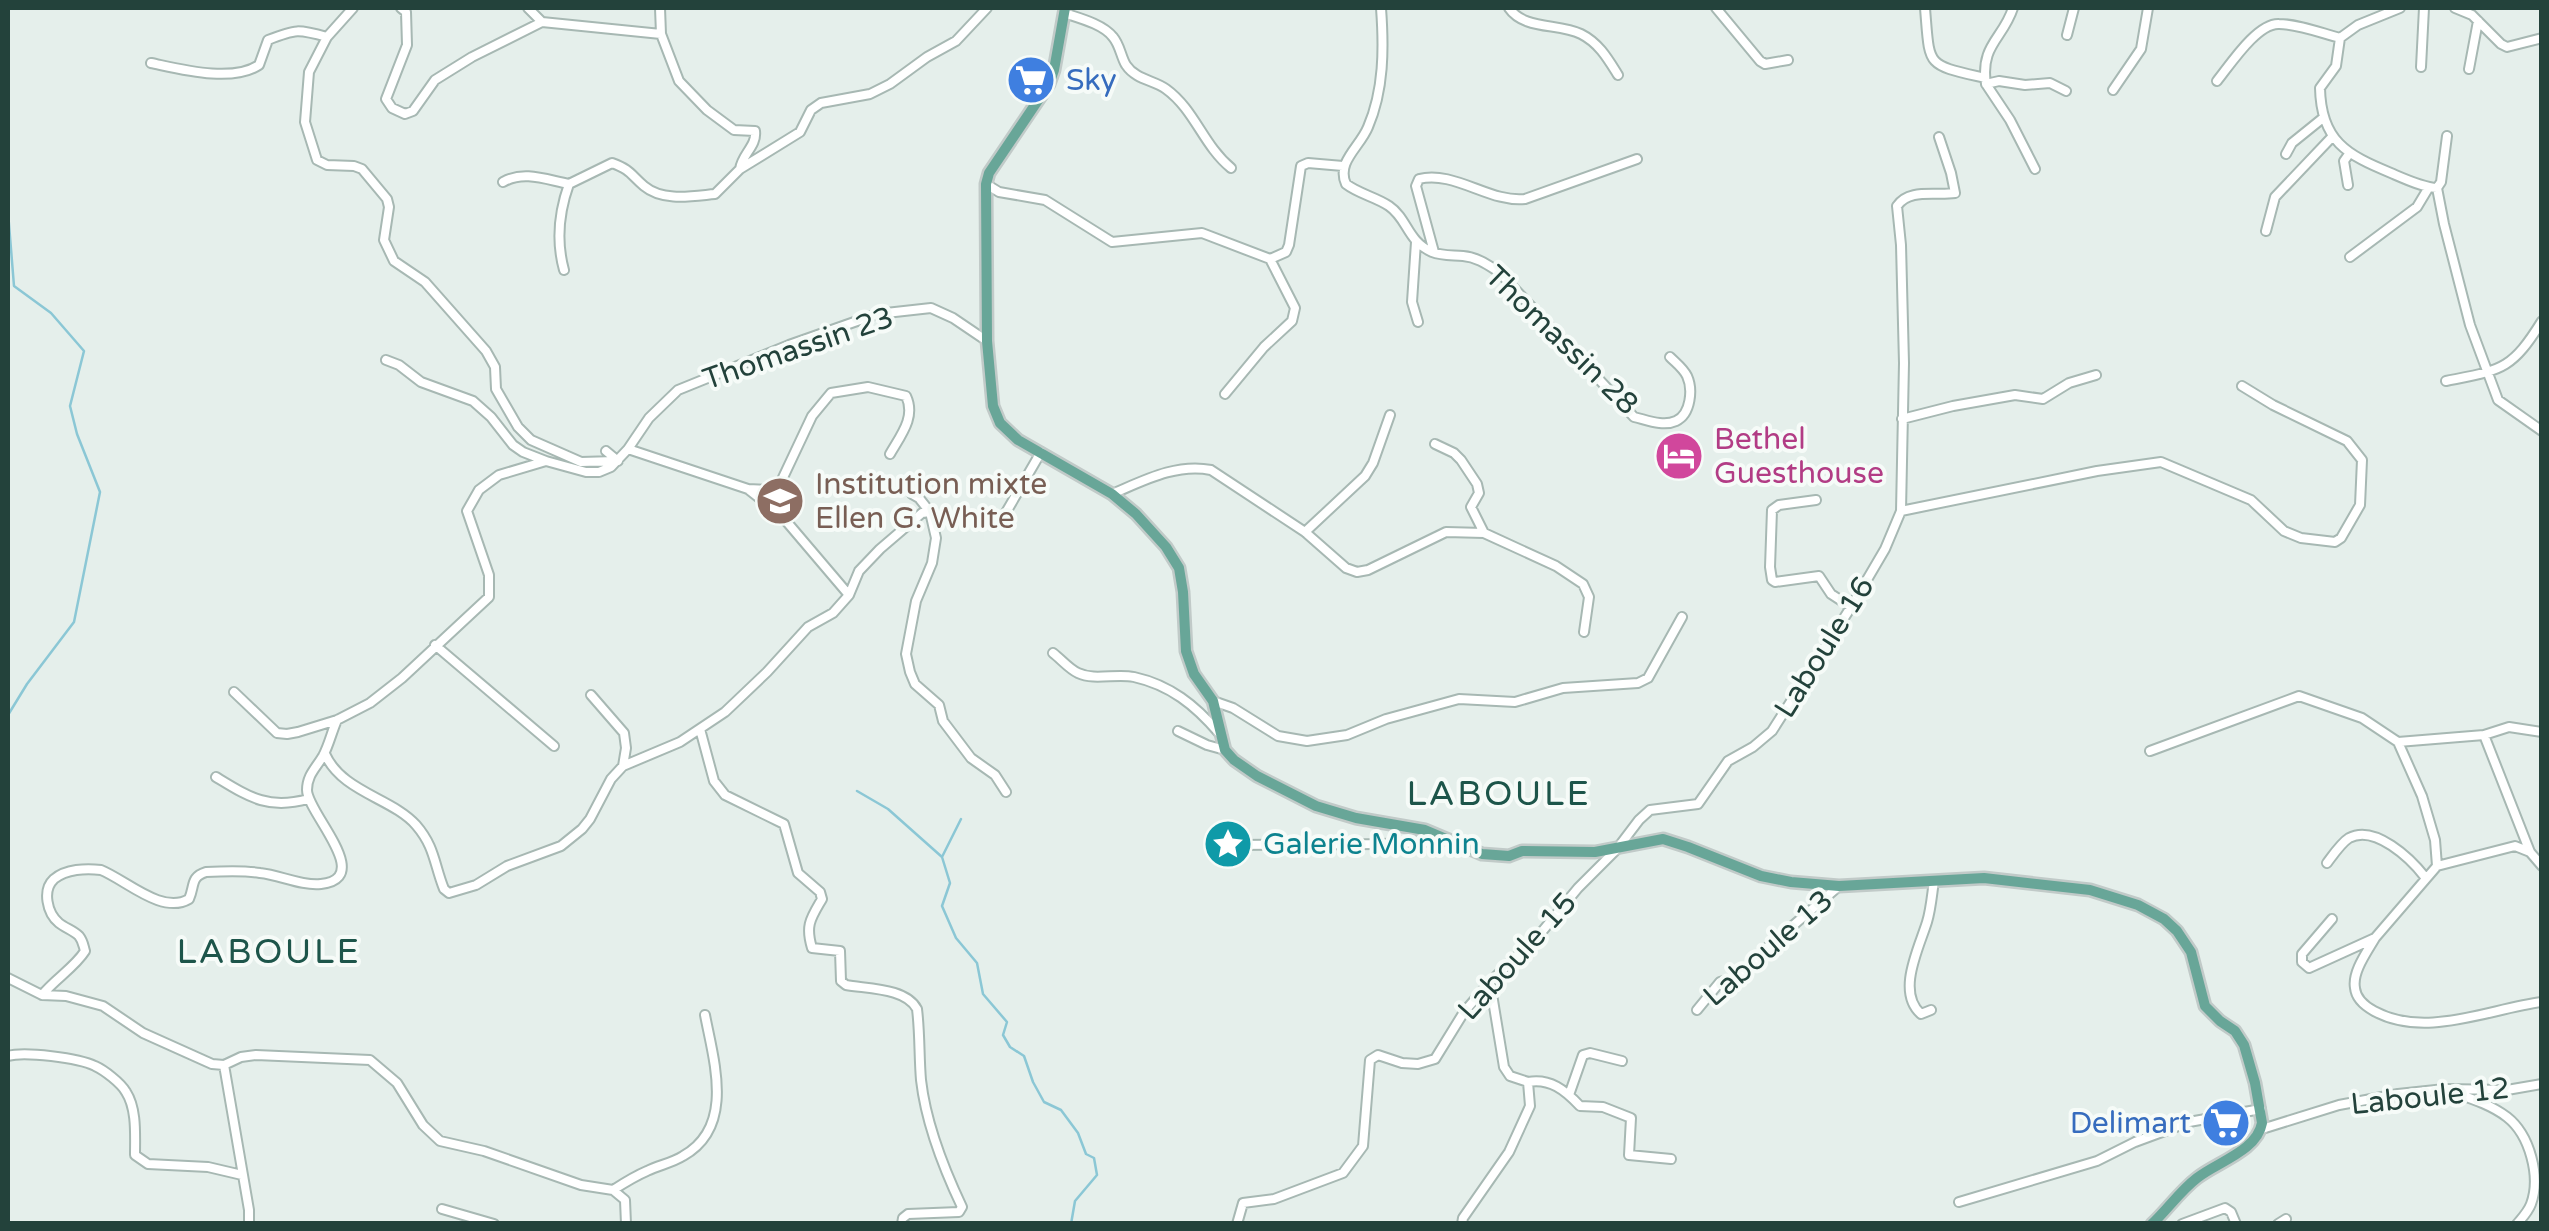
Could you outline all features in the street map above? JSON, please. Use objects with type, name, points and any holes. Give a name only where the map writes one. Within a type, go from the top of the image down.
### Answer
[{"type":"main road","points":[[1064,10],[1049,84],[986,184],[986,341],[993,406],[1000,423],[1018,440],[1112,494],[1136,514],[1179,568],[1186,651],[1194,674],[1213,702],[1225,750],[1257,776],[1316,806],[1356,818],[1425,830],[1482,854],[1578,853],[1663,840],[1761,876],[1791,882],[1838,886],[1984,878],[2090,890],[2138,905],[2177,931],[2191,952],[2205,1006],[2235,1030],[2244,1044],[2262,1130],[2249,1145],[2199,1176],[2152,1224]]},
{"type":"street","points":[[353,8],[327,37],[310,72],[305,122],[317,160],[362,170],[387,199],[384,240],[394,261],[425,282],[493,361],[496,389],[518,428],[531,440],[581,462],[618,461]]},
{"type":"street","points":[[400,8],[406,12],[407,45],[386,99],[392,108],[405,114],[413,110],[435,80],[542,22],[660,34]]},
{"type":"street","points":[[528,8],[542,22]]},
{"type":"street","points":[[660,8],[660,34],[678,81],[734,130],[755,131],[755,140],[742,158],[740,169]]},
{"type":"street","points":[[503,182],[529,176],[569,184],[612,163],[628,169],[648,190],[675,197],[715,194],[740,169],[800,132],[811,110],[821,103],[870,94],[890,84],[956,41],[988,8]]},
{"type":"street","points":[[1270,259],[1288,249],[1301,166],[1343,166],[1367,131],[1376,107],[1384,56],[1382,8]]},
{"type":"street","points":[[1509,8],[1519,19],[1583,35],[1601,48],[1618,75]]},
{"type":"street","points":[[1716,8],[1765,64],[1788,60]]},
{"type":"street","points":[[1925,8],[1928,50],[1934,62],[1944,69],[1985,81],[2050,83],[2066,91]]},
{"type":"street","points":[[2013,8],[1985,58],[1985,81],[2035,169]]},
{"type":"street","points":[[2067,35],[2074,8]]},
{"type":"street","points":[[2113,90],[2141,49],[2148,8]]},
{"type":"street","points":[[2400,8],[2358,24],[2340,38],[2336,66],[2320,88],[2323,118],[2332,137],[2349,154],[2433,188]]},
{"type":"street","points":[[2421,67],[2424,8]]},
{"type":"street","points":[[2455,8],[2472,15],[2508,47],[2542,38]]},
{"type":"street","points":[[1064,10],[1112,36],[1127,67],[1146,81],[1166,88],[1193,117],[1217,157],[1231,168]]},
{"type":"street","points":[[2468,69],[2478,21]]},
{"type":"street","points":[[2217,82],[2251,39],[2276,23],[2340,38]]},
{"type":"street","points":[[151,63],[202,73],[248,71],[259,66],[268,40],[302,30],[327,37]]},
{"type":"street","points":[[2286,154],[2323,118]]},
{"type":"street","points":[[2350,257],[2442,182],[2447,136]]},
{"type":"street","name":"Laboule 16","points":[[1616,848],[1650,810],[1698,804],[1728,760],[1753,748],[1772,731],[1885,549],[1901,512],[1904,363],[1896,206],[1904,197],[1916,194],[1954,193],[1939,137]]},
{"type":"street","points":[[2266,231],[2275,196],[2332,137]]},
{"type":"street","points":[[2348,185],[2344,161],[2349,154]]},
{"type":"street","points":[[1434,252],[1416,186],[1425,176],[1511,200],[1524,199],[1636,160]]},
{"type":"street","name":"Thomassin 28","points":[[1343,166],[1346,184],[1390,206],[1416,242],[1443,255],[1468,256],[1500,272],[1634,417],[1657,423],[1675,422],[1685,414],[1690,400],[1689,380],[1670,357]]},
{"type":"street","points":[[564,270],[558,248],[562,204],[569,184]]},
{"type":"street","points":[[986,184],[999,192],[1045,200],[1112,242],[1202,233],[1270,259],[1295,314],[1225,394]]},
{"type":"street","points":[[2433,188],[2470,325],[2498,400],[2542,431]]},
{"type":"street","points":[[1416,242],[1412,302],[1418,322]]},
{"type":"street","name":"Thomassin 23","points":[[618,461],[649,418],[678,390],[877,314],[931,308],[986,341]]},
{"type":"street","points":[[2446,380],[2505,366],[2542,321]]},
{"type":"street","points":[[386,360],[421,382],[473,401],[523,452],[586,472],[598,472],[618,461]]},
{"type":"street","points":[[1902,419],[2014,394],[2043,399],[2069,383],[2096,375]]},
{"type":"street","points":[[628,449],[748,489],[771,490],[780,486],[812,416],[831,393],[868,386],[906,396],[911,406],[907,425],[890,454]]},
{"type":"street","points":[[1901,512],[2161,462],[2252,500],[2284,530],[2301,538],[2335,542],[2360,505],[2362,460],[2346,441],[2242,386]]},
{"type":"street","points":[[1305,532],[1365,476],[1390,415]]},
{"type":"street","points":[[1435,444],[1454,452],[1478,484],[1479,493],[1471,507],[1484,533]]},
{"type":"street","points":[[606,451],[618,461]]},
{"type":"street","points":[[1001,520],[1040,452]]},
{"type":"street","points":[[234,692],[277,732],[287,734],[337,720],[370,703],[489,597],[489,575],[467,511],[479,490],[499,475],[546,461]]},
{"type":"street","points":[[1112,494],[1173,470],[1200,468],[1220,475],[1305,532],[1346,568],[1357,572],[1446,532],[1484,533],[1556,566],[1582,584],[1589,597],[1584,632]]},
{"type":"street","points":[[748,489],[781,515],[849,595]]},
{"type":"street","points":[[912,494],[930,512],[936,538],[932,563],[916,600],[906,654],[910,672],[915,684],[938,705],[943,720],[971,758],[995,775],[1006,792]]},
{"type":"street","points":[[1816,500],[1779,505],[1772,510],[1772,580],[1819,576],[1831,594],[1851,607]]},
{"type":"street","points":[[622,766],[680,742],[724,712],[808,627],[834,612],[849,595],[859,571],[880,549],[922,513],[930,512]]},
{"type":"street","points":[[1213,702],[1232,708],[1278,736],[1307,741],[1346,735],[1386,718],[1459,698],[1515,702],[1563,688],[1638,683],[1648,678],[1682,617]]},
{"type":"street","points":[[435,645],[554,746]]},
{"type":"street","points":[[1053,653],[1078,673],[1130,676],[1162,686],[1184,698],[1219,732]]},
{"type":"street","points":[[324,754],[354,785],[414,822],[435,856],[442,886],[446,891],[461,890],[571,839],[590,819],[622,766],[626,748],[624,733],[590,695]]},
{"type":"street","points":[[2150,750],[2299,696],[2362,718],[2398,742],[2422,796],[2435,840],[2436,866]]},
{"type":"street","points":[[42,995],[85,950],[77,934],[59,922],[49,907],[48,889],[57,877],[78,870],[101,870],[152,898],[181,904],[190,899],[194,879],[206,872],[260,872],[313,884],[325,884],[340,874],[342,864],[334,842],[308,799],[308,779],[324,754],[337,720]]},
{"type":"street","points":[[2398,742],[2484,735],[2509,727],[2542,732]]},
{"type":"street","points":[[700,729],[718,788],[784,824],[798,873],[820,892],[822,898],[807,932],[812,948],[840,951],[841,980],[846,986],[905,996],[917,1009],[922,1084],[931,1128],[962,1207],[959,1212],[908,1214],[902,1218],[902,1224]]},
{"type":"street","points":[[1178,732],[1225,750]]},
{"type":"street","points":[[2484,735],[2530,852],[2542,866]]},
{"type":"street","points":[[216,777],[249,797],[271,804],[308,799]]},
{"type":"street","points":[[2327,863],[2348,838],[2374,838],[2389,843],[2426,877]]},
{"type":"street","points":[[1224,845],[1449,840]]},
{"type":"street","points":[[2530,852],[2515,846],[2436,866],[2375,938],[2358,970],[2354,988],[2360,1001],[2370,1009],[2410,1022],[2459,1020],[2509,1006],[2542,1002]]},
{"type":"street","name":"Laboule 15","points":[[1238,1224],[1242,1203],[1274,1199],[1343,1173],[1363,1146],[1370,1060],[1378,1055],[1418,1064],[1435,1058],[1464,1012],[1616,848]]},
{"type":"street","points":[[1932,1010],[1921,1014],[1909,992],[1929,918],[1934,881]]},
{"type":"street","name":"Laboule 13","points":[[1697,1010],[1720,982],[1741,976],[1838,886]]},
{"type":"street","points":[[2332,919],[2302,954],[2302,962],[2309,968],[2375,938]]},
{"type":"street","points":[[8,978],[42,995],[66,996],[103,1006],[144,1034],[212,1064],[224,1065],[256,1054],[370,1060],[397,1083],[423,1125],[440,1141],[484,1151],[581,1185],[613,1190],[625,1200],[626,1224]]},
{"type":"street","points":[[1490,982],[1504,1067],[1510,1076],[1528,1082],[1547,1080],[1580,1106],[1603,1108],[1631,1118],[1629,1156],[1671,1160]]},
{"type":"street","points":[[613,1190],[680,1158],[705,1140],[718,1084],[705,1015]]},
{"type":"street","points":[[1569,1094],[1583,1055],[1590,1053],[1622,1061]]},
{"type":"street","points":[[8,1056],[36,1054],[94,1065],[126,1090],[134,1114],[135,1155],[148,1164],[208,1168],[242,1175]]},
{"type":"street","points":[[224,1065],[250,1224]]},
{"type":"street","points":[[1462,1224],[1509,1152],[1530,1106],[1528,1082]]},
{"type":"street","name":"Laboule 12","points":[[2262,1130],[2339,1105],[2398,1094],[2445,1089],[2506,1090],[2542,1084]]},
{"type":"street","points":[[2445,1089],[2509,1118],[2524,1137],[2533,1163],[2534,1191],[2530,1208],[2517,1224]]},
{"type":"street","points":[[1959,1202],[2097,1161],[2189,1122],[2260,1110]]},
{"type":"street","points":[[2182,1224],[2224,1208],[2231,1212],[2236,1224]]},
{"type":"street","points":[[442,1209],[494,1224]]},
{"type":"waterway","points":[[8,212],[14,286],[51,313],[84,351],[70,406],[100,492],[74,622],[8,715]]},
{"type":"waterway","points":[[857,791],[888,809],[942,857]]},
{"type":"waterway","points":[[961,819],[942,857],[950,883],[942,906],[956,938],[977,963],[983,994],[1007,1022],[1003,1035],[1010,1047],[1024,1056],[1044,1102],[1061,1110],[1078,1133],[1086,1154],[1094,1158],[1097,1175],[1075,1201],[1071,1224]]},
{"type":"place","name":"Sky","points":[[1031,80]]},
{"type":"place","name":"Bethel Guesthouse","points":[[1679,456]]},
{"type":"place","name":"Institution mixte Ellen G. White","points":[[780,501]]},
{"type":"place","name":"Galerie Monnin","points":[[1228,844]]},
{"type":"place","name":"Delimart","points":[[2226,1123]]},
{"type":"district","name":"LABOULE","points":[[1499,793]]},
{"type":"district","name":"LABOULE","points":[[269,951]]}]
